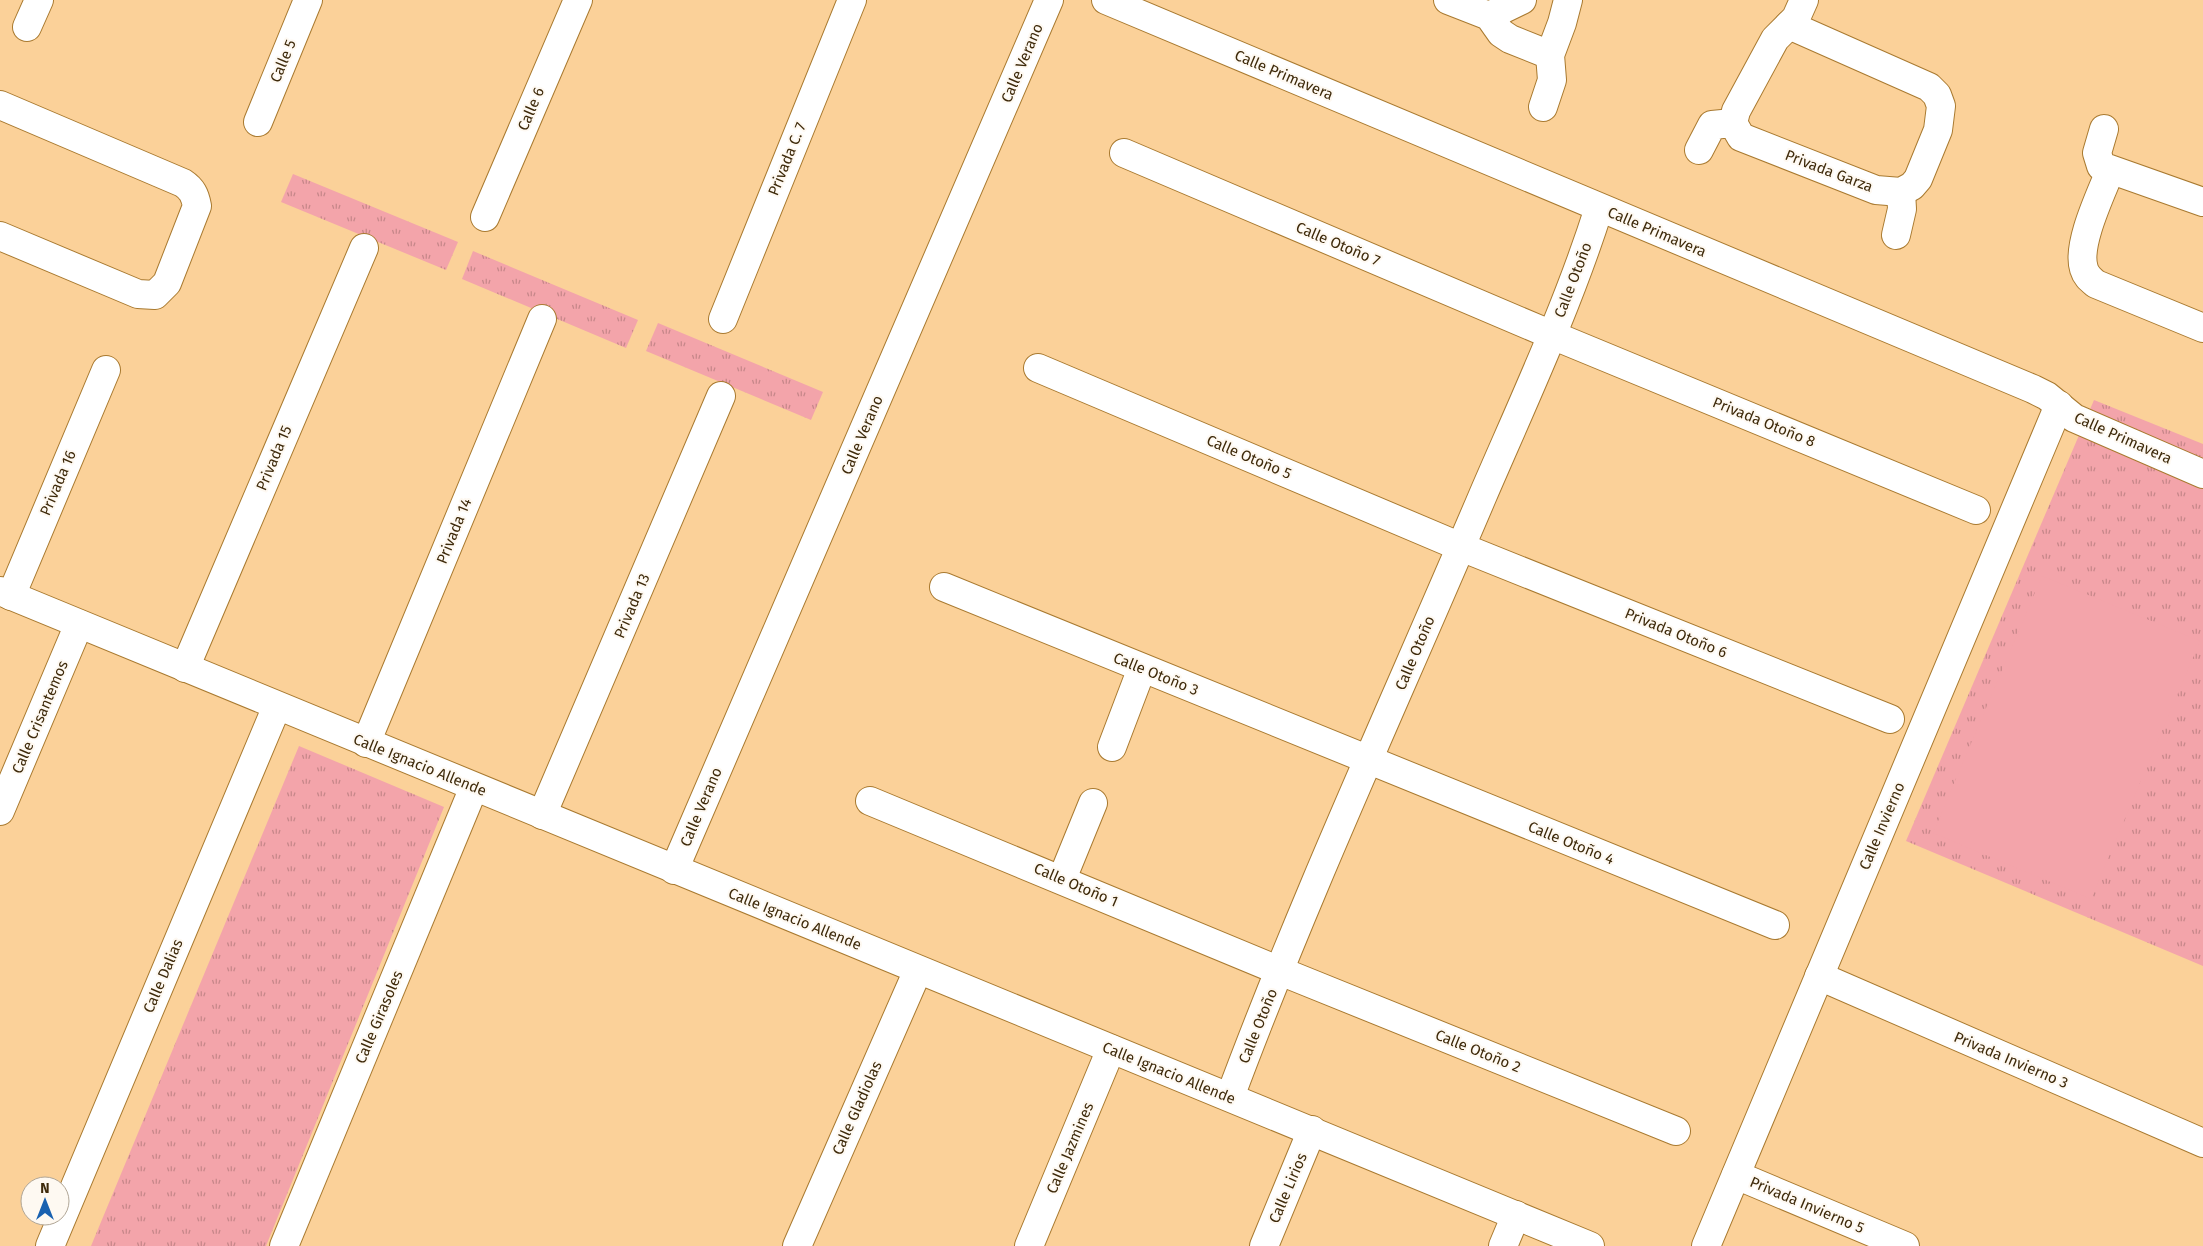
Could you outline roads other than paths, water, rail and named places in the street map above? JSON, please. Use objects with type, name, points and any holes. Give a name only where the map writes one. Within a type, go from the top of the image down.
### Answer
[{"type":"street","points":[[28,27],[39,0]]},
{"type":"street","name":"Calle 5","points":[[258,122],[308,0]]},
{"type":"street","name":"Calle 6","points":[[485,217],[578,0]]},
{"type":"street","name":"Privada C. 7","points":[[723,319],[852,0]]},
{"type":"street","name":"Calle Verano","points":[[674,870],[1049,0]]},
{"type":"street","name":"Calle Primavera","points":[[1106,0],[2033,389],[2074,418],[2203,474]]},
{"type":"street","points":[[1448,0],[1489,16],[1501,33],[1510,39],[1550,55]]},
{"type":"street","points":[[1489,16],[1522,0]]},
{"type":"street","points":[[1542,107],[1552,80],[1550,55],[1568,0]]},
{"type":"street","points":[[1699,150],[1712,125],[1733,124],[1736,111],[1775,39],[1796,18],[1804,0]]},
{"type":"street","points":[[1789,25],[1929,87],[1936,95],[1941,106],[1938,130],[1918,179],[1912,186],[1900,192],[1902,209],[1896,235]]},
{"type":"street","points":[[0,105],[183,183],[196,196],[197,206],[167,284],[155,295],[138,294],[0,236]]},
{"type":"street","name":"Privada Garza","points":[[1733,124],[1741,137],[1876,190],[1900,192]]},
{"type":"street","points":[[2104,129],[2099,142],[2098,160],[2101,166],[2110,171],[2203,202]]},
{"type":"street","name":"Calle Otoño 7","points":[[1124,153],[1552,335]]},
{"type":"street","points":[[2110,171],[2085,240],[2082,260],[2087,276],[2096,284],[2203,328]]},
{"type":"street","name":"Calle Otoño","points":[[1230,1097],[1280,971],[1368,761],[1552,335],[1588,244],[1599,208]]},
{"type":"street","name":"Privada 15","points":[[185,668],[364,248]]},
{"type":"street","name":"Privada 14","points":[[366,743],[542,319]]},
{"type":"street","name":"Privada Otoño 8","points":[[1552,335],[1976,510]]},
{"type":"street","name":"Calle Otoño 5","points":[[1038,368],[1461,546]]},
{"type":"street","name":"Privada 16","points":[[6,594],[106,370]]},
{"type":"street","name":"Privada 13","points":[[542,815],[721,396]]},
{"type":"street","name":"Calle Invierno","points":[[1706,1246],[2059,406]]},
{"type":"street","name":"Privada Otoño 6","points":[[1461,546],[1890,719]]},
{"type":"street","name":"Calle Otoño 3","points":[[944,587],[1368,761]]},
{"type":"street","name":"Calle Ignacio Allende","points":[[6,594],[1590,1246]]},
{"type":"street","name":"Calle Crisantemos","points":[[0,811],[79,624]]},
{"type":"street","points":[[1112,747],[1142,668]]},
{"type":"street","name":"Calle Dalias","points":[[50,1246],[277,706]]},
{"type":"street","name":"Calle Otoño 4","points":[[1368,761],[1775,925]]},
{"type":"street","name":"Calle Girasoles","points":[[284,1246],[474,787]]},
{"type":"street","name":"Calle Otoño 1","points":[[870,801],[1280,971]]},
{"type":"street","points":[[1062,879],[1093,803]]},
{"type":"street","name":"Calle Gladiolas","points":[[797,1246],[918,970]]},
{"type":"street","name":"Calle Otoño 2","points":[[1280,971],[1676,1131]]},
{"type":"street","name":"Privada Invierno 3","points":[[1819,976],[2203,1142]]},
{"type":"street","name":"Calle Jazmines","points":[[1029,1246],[1111,1049]]},
{"type":"street","name":"Calle Lirios","points":[[1264,1246],[1312,1130]]},
{"type":"street","name":"Privada Invierno 5","points":[[1736,1175],[1905,1246]]},
{"type":"street","points":[[1503,1246],[1516,1215]]}]
